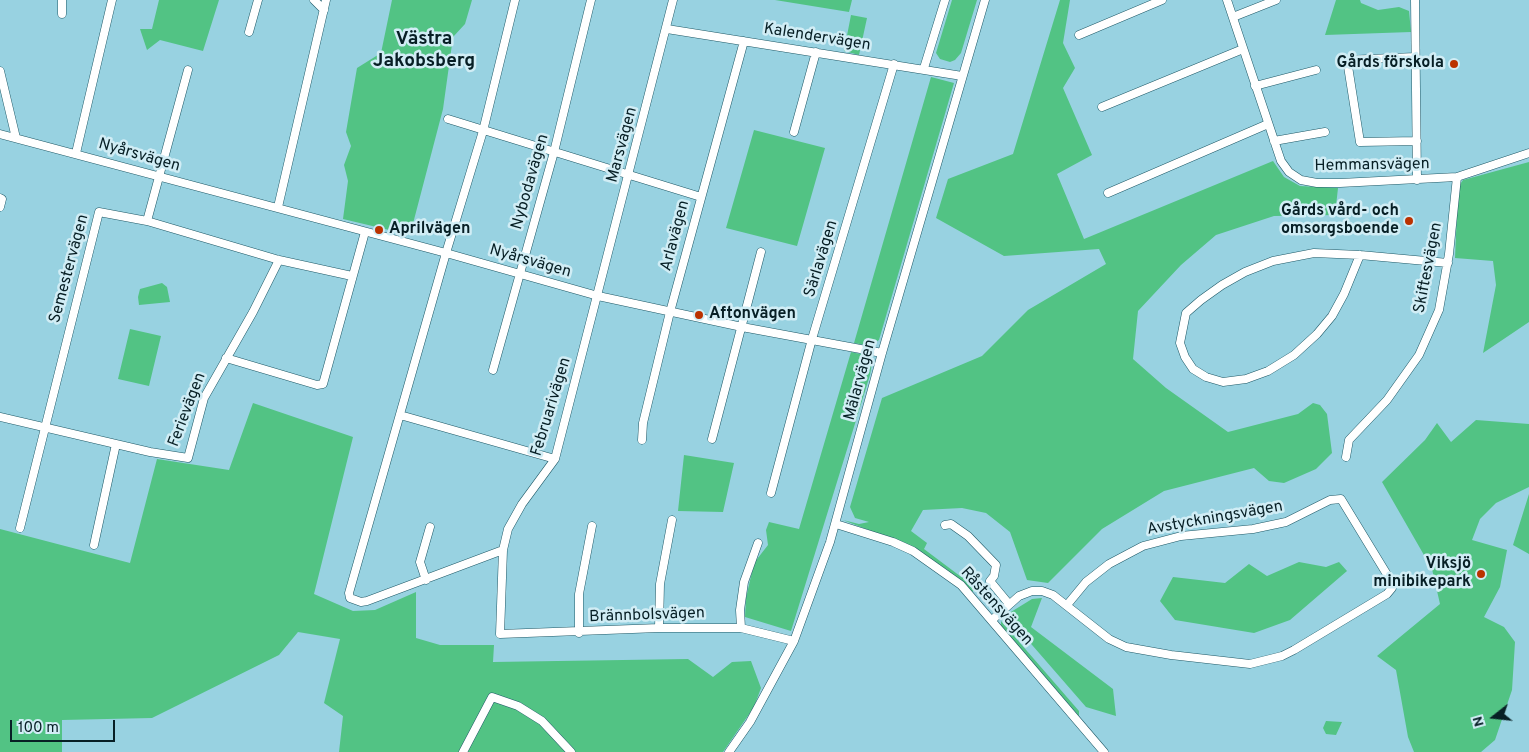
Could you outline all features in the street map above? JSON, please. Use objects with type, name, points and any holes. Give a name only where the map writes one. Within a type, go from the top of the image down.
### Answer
[{"type":"street","points":[[62,0],[62,14]]},
{"type":"street","points":[[76,153],[112,0]]},
{"type":"street","points":[[249,32],[258,0]]},
{"type":"street","points":[[314,0],[324,10]]},
{"type":"street","points":[[278,207],[326,0]]},
{"type":"street","points":[[503,550],[426,580],[361,602],[350,598],[350,591],[446,252],[483,131],[515,0]]},
{"type":"street","name":"Nybodavägen","points":[[493,370],[554,152],[591,0]]},
{"type":"street","name":"Marsvägen","points":[[598,296],[673,0]]},
{"type":"street","points":[[924,68],[945,0]]},
{"type":"street","name":"Mälarvägen","points":[[729,752],[750,722],[794,641],[836,524],[882,352],[985,0]]},
{"type":"street","points":[[1079,35],[1162,0]]},
{"type":"street","name":"Hemmansvägen","points":[[1227,0],[1281,161],[1289,172],[1301,180],[1317,184],[1457,177],[1529,153]]},
{"type":"street","points":[[1233,17],[1276,0]]},
{"type":"street","points":[[1415,0],[1417,180]]},
{"type":"street","name":"Kalendervägen","points":[[667,29],[924,68],[962,76]]},
{"type":"street","name":"Arlavägen","points":[[642,440],[643,423],[670,312],[744,41]]},
{"type":"street","points":[[1102,107],[1243,49]]},
{"type":"street","points":[[794,132],[816,52]]},
{"type":"street","points":[[1415,57],[1347,60],[1360,142],[1417,142]]},
{"type":"street","name":"Särlavägen","points":[[771,493],[812,339],[894,64]]},
{"type":"street","points":[[147,221],[188,70]]},
{"type":"street","points":[[1255,86],[1316,70]]},
{"type":"street","points":[[0,71],[16,138]]},
{"type":"street","points":[[448,119],[701,197]]},
{"type":"street","points":[[1108,193],[1268,124]]},
{"type":"street","points":[[1274,141],[1325,132]]},
{"type":"street","name":"Nyårsvägen","points":[[0,134],[76,153],[158,178],[278,207],[365,232],[446,252],[598,296],[742,327],[882,352]]},
{"type":"street","name":"Skiftesvägen","points":[[1346,457],[1349,440],[1387,400],[1419,355],[1439,310],[1448,263],[1457,177]]},
{"type":"street","name":"Semestervägen","points":[[20,528],[96,216],[99,212],[105,211],[147,221],[279,260],[352,276]]},
{"type":"street","points":[[226,358],[317,385],[323,384],[365,232]]},
{"type":"street","points":[[712,440],[762,252]]},
{"type":"street","points":[[1360,256],[1344,294],[1317,334],[1294,355],[1268,371],[1246,380],[1223,382],[1206,377],[1193,368],[1184,357],[1180,343],[1186,313],[1201,300],[1237,276],[1273,261],[1314,253],[1360,256],[1448,263]]},
{"type":"street","name":"Ferievägen","points":[[0,417],[116,444],[188,458],[204,398],[253,312],[279,260]]},
{"type":"street","name":"Februarivägen","points":[[500,634],[503,550],[512,519],[554,459],[598,296]]},
{"type":"street","points":[[400,415],[554,459]]},
{"type":"street","points":[[94,546],[116,444]]},
{"type":"street","name":"Avstyckningsvägen","points":[[992,620],[1019,596],[1042,591],[1067,605],[1109,639],[1126,647],[1180,656],[1250,664],[1282,656],[1294,650],[1387,594],[1392,588],[1391,581],[1341,499],[1330,500],[1286,522],[1253,529],[1181,536],[1143,546],[1109,564],[1093,576],[1067,605]]},
{"type":"street","points":[[660,628],[660,584],[672,520]]},
{"type":"street","name":"Råstensvägen","points":[[836,524],[893,542],[928,559],[961,585],[1104,752]]},
{"type":"street","points":[[945,525],[951,524],[968,536],[996,565],[994,576],[990,581],[1009,604]]},
{"type":"street","points":[[579,633],[579,594],[592,526]]},
{"type":"street","points":[[426,580],[420,562],[430,527]]},
{"type":"street","points":[[741,628],[740,610],[744,582],[758,543]]},
{"type":"street","name":"Brännbolsvägen","points":[[500,634],[579,633],[660,628],[741,628],[794,641]]},
{"type":"street","points":[[463,752],[492,697],[518,706],[542,721],[571,752]]},
{"type":"green space","points":[[159,0],[219,0],[203,51],[160,40],[147,50],[140,29],[152,29]]},
{"type":"green space","points":[[392,0],[472,0],[465,24],[453,37],[443,109],[410,235],[343,219],[348,181],[344,165],[351,146],[346,132],[357,68],[381,53]]},
{"type":"green space","points":[[775,0],[852,0],[849,12]]},
{"type":"green space","points":[[952,0],[977,0],[961,53],[955,60],[950,62],[940,59],[936,53]]},
{"type":"green space","points":[[1060,0],[1070,0],[1063,43],[1075,68],[1063,88],[1092,155],[1057,174],[1084,239],[1273,161],[1284,177],[1300,186],[1338,188],[1335,215],[1274,216],[1216,235],[1181,265],[1138,311],[1133,359],[1166,388],[1228,432],[1298,414],[1313,403],[1320,405],[1327,414],[1332,453],[1316,469],[1284,483],[1269,481],[1254,468],[1164,491],[1102,529],[1048,583],[1027,580],[1010,532],[986,513],[962,508],[923,510],[911,531],[927,543],[924,549],[964,579],[974,590],[971,593],[946,569],[914,548],[843,520],[859,524],[869,522],[855,518],[850,507],[882,398],[982,356],[1028,310],[1106,264],[1099,249],[1004,256],[936,218],[948,179],[1013,154]]},
{"type":"green space","points":[[1336,0],[1360,0],[1361,3],[1378,10],[1399,7],[1409,11],[1411,32],[1325,35]]},
{"type":"green space","points":[[851,15],[867,18],[859,55],[844,51]]},
{"type":"green space","points":[[931,77],[954,83],[879,340],[870,346],[854,343]]},
{"type":"green space","points":[[754,130],[825,148],[797,246],[726,228]]},
{"type":"green space","points":[[1529,162],[1529,322],[1483,353],[1496,285],[1493,261],[1455,258],[1458,187],[1463,180]]},
{"type":"green space","points":[[162,283],[167,287],[170,302],[139,305],[140,289]]},
{"type":"green space","points":[[130,329],[161,336],[149,386],[118,379]]},
{"type":"green space","points":[[851,352],[865,355],[872,363],[870,375],[791,631],[745,617],[746,598],[754,563],[768,545],[766,530],[769,522],[799,529]]},
{"type":"green space","points":[[253,403],[353,437],[314,594],[353,611],[375,610],[416,592],[416,638],[440,645],[494,645],[493,662],[688,659],[713,677],[732,662],[751,661],[761,688],[754,707],[723,752],[339,752],[343,716],[324,703],[340,639],[298,632],[279,655],[152,718],[62,720],[62,752],[0,752],[0,529],[130,563],[157,459],[229,470]]},
{"type":"green space","points":[[1476,420],[1529,424],[1529,487],[1496,503],[1480,519],[1472,540],[1507,550],[1500,587],[1484,617],[1504,627],[1515,642],[1512,690],[1495,740],[1481,752],[1414,752],[1408,737],[1396,670],[1377,656],[1440,604],[1432,569],[1382,482],[1425,440],[1437,423],[1451,442]]},
{"type":"green space","points":[[684,455],[734,463],[723,512],[678,511]]},
{"type":"green space","points":[[1529,494],[1529,554],[1513,545]]},
{"type":"green space","points":[[1299,562],[1326,567],[1339,562],[1347,571],[1290,620],[1254,633],[1175,620],[1160,601],[1173,577],[1225,583],[1249,564],[1267,576]]},
{"type":"green space","points":[[1042,598],[1031,627],[1113,689],[1116,716],[1086,707],[1006,615],[1032,599]]},
{"type":"green space","points":[[1001,621],[1079,711],[1079,716],[1001,626]]},
{"type":"green space","points":[[1326,721],[1342,722],[1336,735],[1326,734],[1323,728]]},
{"type":"place","name":"Gårds förskola","points":[[1454,64]]},
{"type":"place","name":"Gårds vård- och omsorgsboende","points":[[1409,221]]},
{"type":"place","name":"Aprilvägen","points":[[379,230]]},
{"type":"place","name":"Aftonvägen","points":[[699,315]]},
{"type":"place","name":"Viksjö minibikepark","points":[[1481,574]]},
{"type":"district","name":"Västra Jakobsberg","points":[[424,51]]}]
